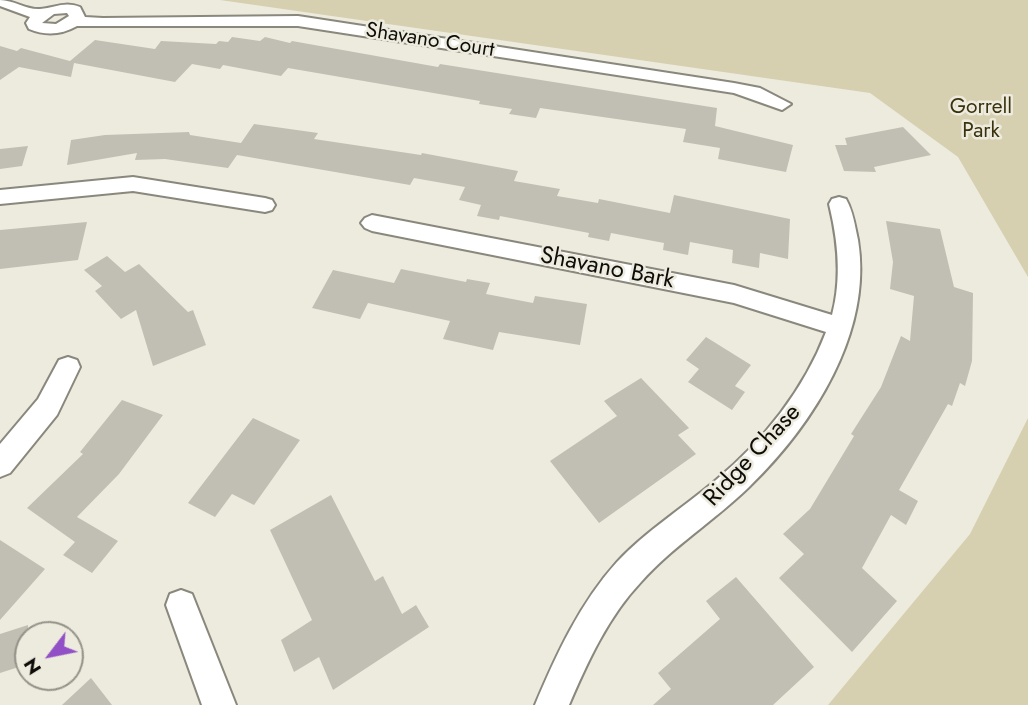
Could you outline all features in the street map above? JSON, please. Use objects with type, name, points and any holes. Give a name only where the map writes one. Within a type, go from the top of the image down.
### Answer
[{"type":"street","name":"Shavano Court","points":[[0,1],[40,15],[54,9],[69,9],[77,13],[75,21],[120,24],[271,18],[298,21],[734,88],[754,92],[782,104]]},
{"type":"street","points":[[0,197],[133,184],[265,205]]},
{"type":"street","name":"Ridge Chase","points":[[552,705],[590,622],[629,572],[741,476],[778,435],[806,398],[839,327],[849,278],[848,249],[839,204]]},
{"type":"street","name":"Shavano Bark","points":[[372,223],[734,294],[839,327]]},
{"type":"street","points":[[0,464],[41,418],[60,390],[68,367]]},
{"type":"street","points":[[181,605],[219,705]]},
{"type":"green space","name":"Gorrell Park","points":[[220,0],[1028,0],[1028,277],[958,157],[870,93]]},
{"type":"green space","points":[[1028,418],[1028,705],[828,705],[970,534]]},
{"type":"building","points":[[232,37],[260,41],[265,37],[438,67],[440,64],[717,108],[715,126],[793,145],[786,172],[718,159],[720,148],[683,142],[686,129],[540,108],[536,118],[509,114],[512,109],[479,104],[480,101],[288,68],[281,76],[223,65],[220,69],[192,64],[175,82],[74,63],[71,77],[19,67],[0,80],[0,46],[17,51],[21,48],[70,61],[95,40],[155,49],[161,41],[216,44],[219,41],[228,42]]},
{"type":"building","points":[[254,124],[318,133],[314,139],[421,155],[422,153],[518,171],[514,181],[560,189],[557,196],[598,203],[599,199],[670,213],[674,195],[790,219],[788,259],[760,253],[759,268],[732,263],[733,250],[690,242],[688,255],[663,250],[664,243],[611,233],[609,241],[588,237],[589,233],[500,216],[499,220],[477,216],[481,205],[459,200],[465,187],[414,178],[410,185],[237,155],[228,168],[165,159],[135,160],[137,153],[67,165],[71,140],[105,135],[189,132],[190,135],[241,143]]},
{"type":"building","points":[[903,127],[931,155],[874,167],[876,172],[844,171],[835,145],[847,145],[845,138]]},
{"type":"building","points":[[28,146],[22,166],[0,169],[0,149]]},
{"type":"building","points":[[886,221],[940,229],[954,287],[973,293],[972,361],[965,386],[960,383],[952,406],[948,404],[899,490],[918,501],[906,525],[891,515],[862,568],[897,601],[852,652],[779,578],[804,554],[783,534],[810,509],[854,436],[851,434],[881,387],[901,336],[910,341],[914,296],[890,289],[893,262]]},
{"type":"building","points":[[87,222],[78,260],[0,269],[0,230]]},
{"type":"building","points":[[107,256],[125,272],[139,264],[188,312],[193,310],[206,345],[153,366],[136,310],[121,319],[95,291],[102,286],[84,270]]},
{"type":"building","points":[[401,269],[466,282],[467,279],[490,283],[486,294],[533,303],[535,296],[587,304],[580,345],[499,332],[493,350],[443,339],[450,321],[368,303],[360,319],[312,308],[333,270],[394,283]]},
{"type":"building","points":[[706,337],[751,365],[735,386],[745,392],[732,410],[688,382],[699,369],[686,360]]},
{"type":"building","points":[[641,378],[689,428],[678,435],[696,454],[599,523],[550,461],[617,416],[604,401]]},
{"type":"building","points":[[122,400],[163,415],[119,474],[77,517],[118,541],[92,573],[63,555],[75,542],[27,508],[83,454],[80,452]]},
{"type":"building","points":[[253,418],[300,440],[254,505],[232,494],[215,517],[188,503]]},
{"type":"building","points":[[331,495],[375,581],[383,576],[402,614],[416,605],[429,627],[333,690],[319,657],[294,672],[281,640],[312,620],[270,530]]},
{"type":"building","points":[[0,540],[45,569],[0,620]]},
{"type":"building","points":[[736,577],[814,667],[773,705],[653,705],[671,689],[658,673],[720,619],[706,601]]},
{"type":"building","points":[[14,630],[14,668],[0,673],[0,634]]},
{"type":"building","points":[[91,678],[112,705],[62,705],[77,691],[84,691],[84,685]]}]
